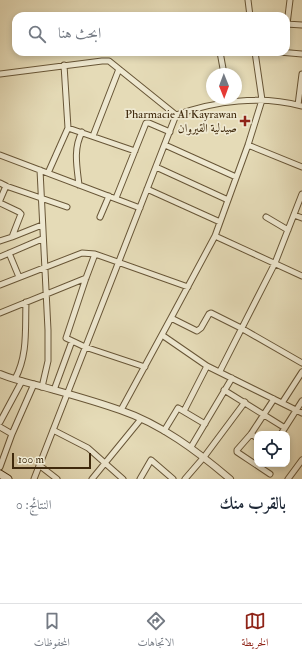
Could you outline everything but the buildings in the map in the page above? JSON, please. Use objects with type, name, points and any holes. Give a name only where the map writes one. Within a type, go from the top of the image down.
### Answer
[{"type":"main road","points":[[0,474],[8,479]]},
{"type":"street","points":[[248,0],[250,12]]},
{"type":"street","points":[[288,12],[290,0]]},
{"type":"street","points":[[290,24],[302,25]]},
{"type":"street","points":[[290,53],[302,54]]},
{"type":"street","points":[[221,56],[223,68]]},
{"type":"street","points":[[121,410],[215,236],[248,145],[262,100],[256,56]]},
{"type":"street","points":[[0,74],[106,60],[176,115]]},
{"type":"street","points":[[48,173],[68,128],[64,65]]},
{"type":"street","points":[[93,136],[119,69]]},
{"type":"street","points":[[242,100],[262,100],[300,106],[302,74]]},
{"type":"street","points":[[176,115],[214,104]]},
{"type":"street","points":[[34,479],[176,115]]},
{"type":"street","points":[[116,198],[146,123],[150,123],[170,132]]},
{"type":"street","points":[[68,128],[135,151]]},
{"type":"street","points":[[79,185],[76,149],[82,132]]},
{"type":"street","points":[[164,145],[236,177]]},
{"type":"street","points":[[248,145],[302,167]]},
{"type":"street","points":[[0,155],[140,208]]},
{"type":"street","points":[[156,167],[228,200]]},
{"type":"street","points":[[40,170],[40,197],[48,348],[46,374],[42,386]]},
{"type":"street","points":[[0,183],[67,207]]},
{"type":"street","points":[[0,200],[6,186]]},
{"type":"street","points":[[147,189],[220,222]]},
{"type":"street","points":[[220,372],[275,263],[302,194]]},
{"type":"street","points":[[100,218],[109,196]]},
{"type":"street","points":[[0,203],[20,213],[12,237]]},
{"type":"street","points":[[294,215],[302,218]]},
{"type":"street","points":[[266,217],[288,230]]},
{"type":"street","points":[[0,241],[42,225]]},
{"type":"street","points":[[215,236],[302,276]]},
{"type":"street","points":[[0,257],[42,238]]},
{"type":"street","points":[[9,253],[19,277]]},
{"type":"street","points":[[0,285],[82,253],[95,254],[188,287]]},
{"type":"street","points":[[95,254],[66,337],[72,342],[85,347],[145,367]]},
{"type":"street","points":[[0,313],[86,278]]},
{"type":"street","points":[[15,379],[21,368],[25,352],[26,302]]},
{"type":"street","points":[[171,318],[197,331],[201,328],[210,313],[241,328],[302,363]]},
{"type":"street","points":[[162,335],[208,366],[302,413]]},
{"type":"street","points":[[54,390],[72,342]]},
{"type":"street","points":[[184,411],[208,366]]},
{"type":"street","points":[[282,403],[302,372]]},
{"type":"street","points":[[0,374],[121,410],[141,419],[191,447],[230,479]]},
{"type":"street","points":[[191,447],[232,378]]},
{"type":"street","points":[[0,422],[22,381]]},
{"type":"street","points":[[0,467],[12,434],[34,384]]},
{"type":"street","points":[[224,390],[285,428]]},
{"type":"street","points":[[270,474],[237,451],[237,449],[251,434],[274,400]]},
{"type":"street","points":[[283,431],[302,401]]},
{"type":"street","points":[[185,479],[204,457],[245,402]]},
{"type":"street","points":[[164,431],[178,408],[205,424]]},
{"type":"street","points":[[92,479],[141,419]]},
{"type":"street","points":[[0,427],[12,434]]},
{"type":"street","points":[[53,430],[84,445],[123,479]]},
{"type":"street","points":[[140,479],[152,460],[173,479]]},
{"type":"street","points":[[288,479],[302,460]]},
{"type":"street","points":[[39,465],[58,479]]},
{"type":"place","name":"Pharmacie Al Kayrawan صيدلية القيروان","points":[[245,121]]}]
